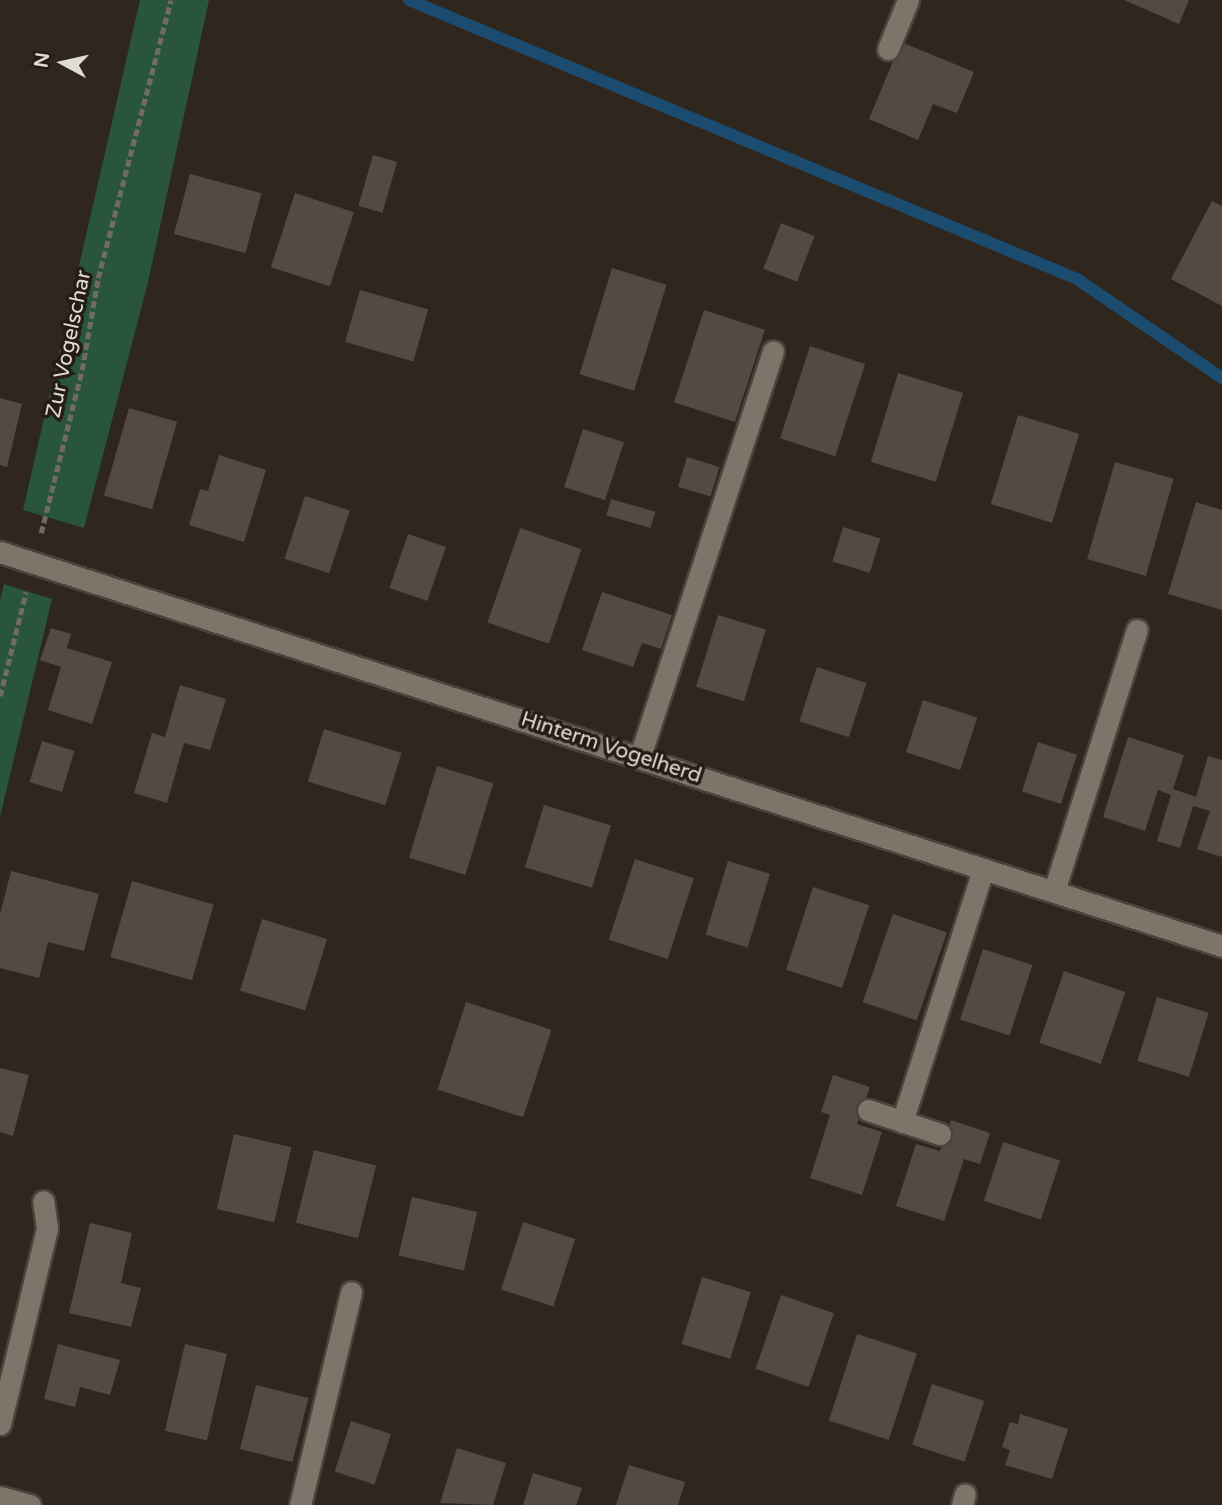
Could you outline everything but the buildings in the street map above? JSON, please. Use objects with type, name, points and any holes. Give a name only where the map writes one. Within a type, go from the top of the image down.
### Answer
[{"type":"street","points":[[888,49],[908,0]]},
{"type":"street","points":[[640,756],[773,351]]},
{"type":"street","name":"Hinterm Vogelherd","points":[[0,552],[640,756],[1222,946]]},
{"type":"street","points":[[1054,891],[1137,630]]},
{"type":"street","points":[[902,1122],[983,869]]},
{"type":"street","points":[[868,1111],[940,1134]]},
{"type":"street","points":[[0,1424],[47,1228],[43,1201]]},
{"type":"street","points":[[300,1505],[351,1292]]},
{"type":"street","points":[[0,1497],[30,1505]]},
{"type":"path","name":"Zur Vogelschar","points":[[0,696],[82,370],[98,278],[171,0]]},
{"type":"green space","points":[[140,0],[209,0],[148,282],[84,528],[23,510]]},
{"type":"green space","points":[[4,584],[52,599],[0,817],[0,601]]},
{"type":"waterway","points":[[409,0],[1077,279],[1222,378]]}]
